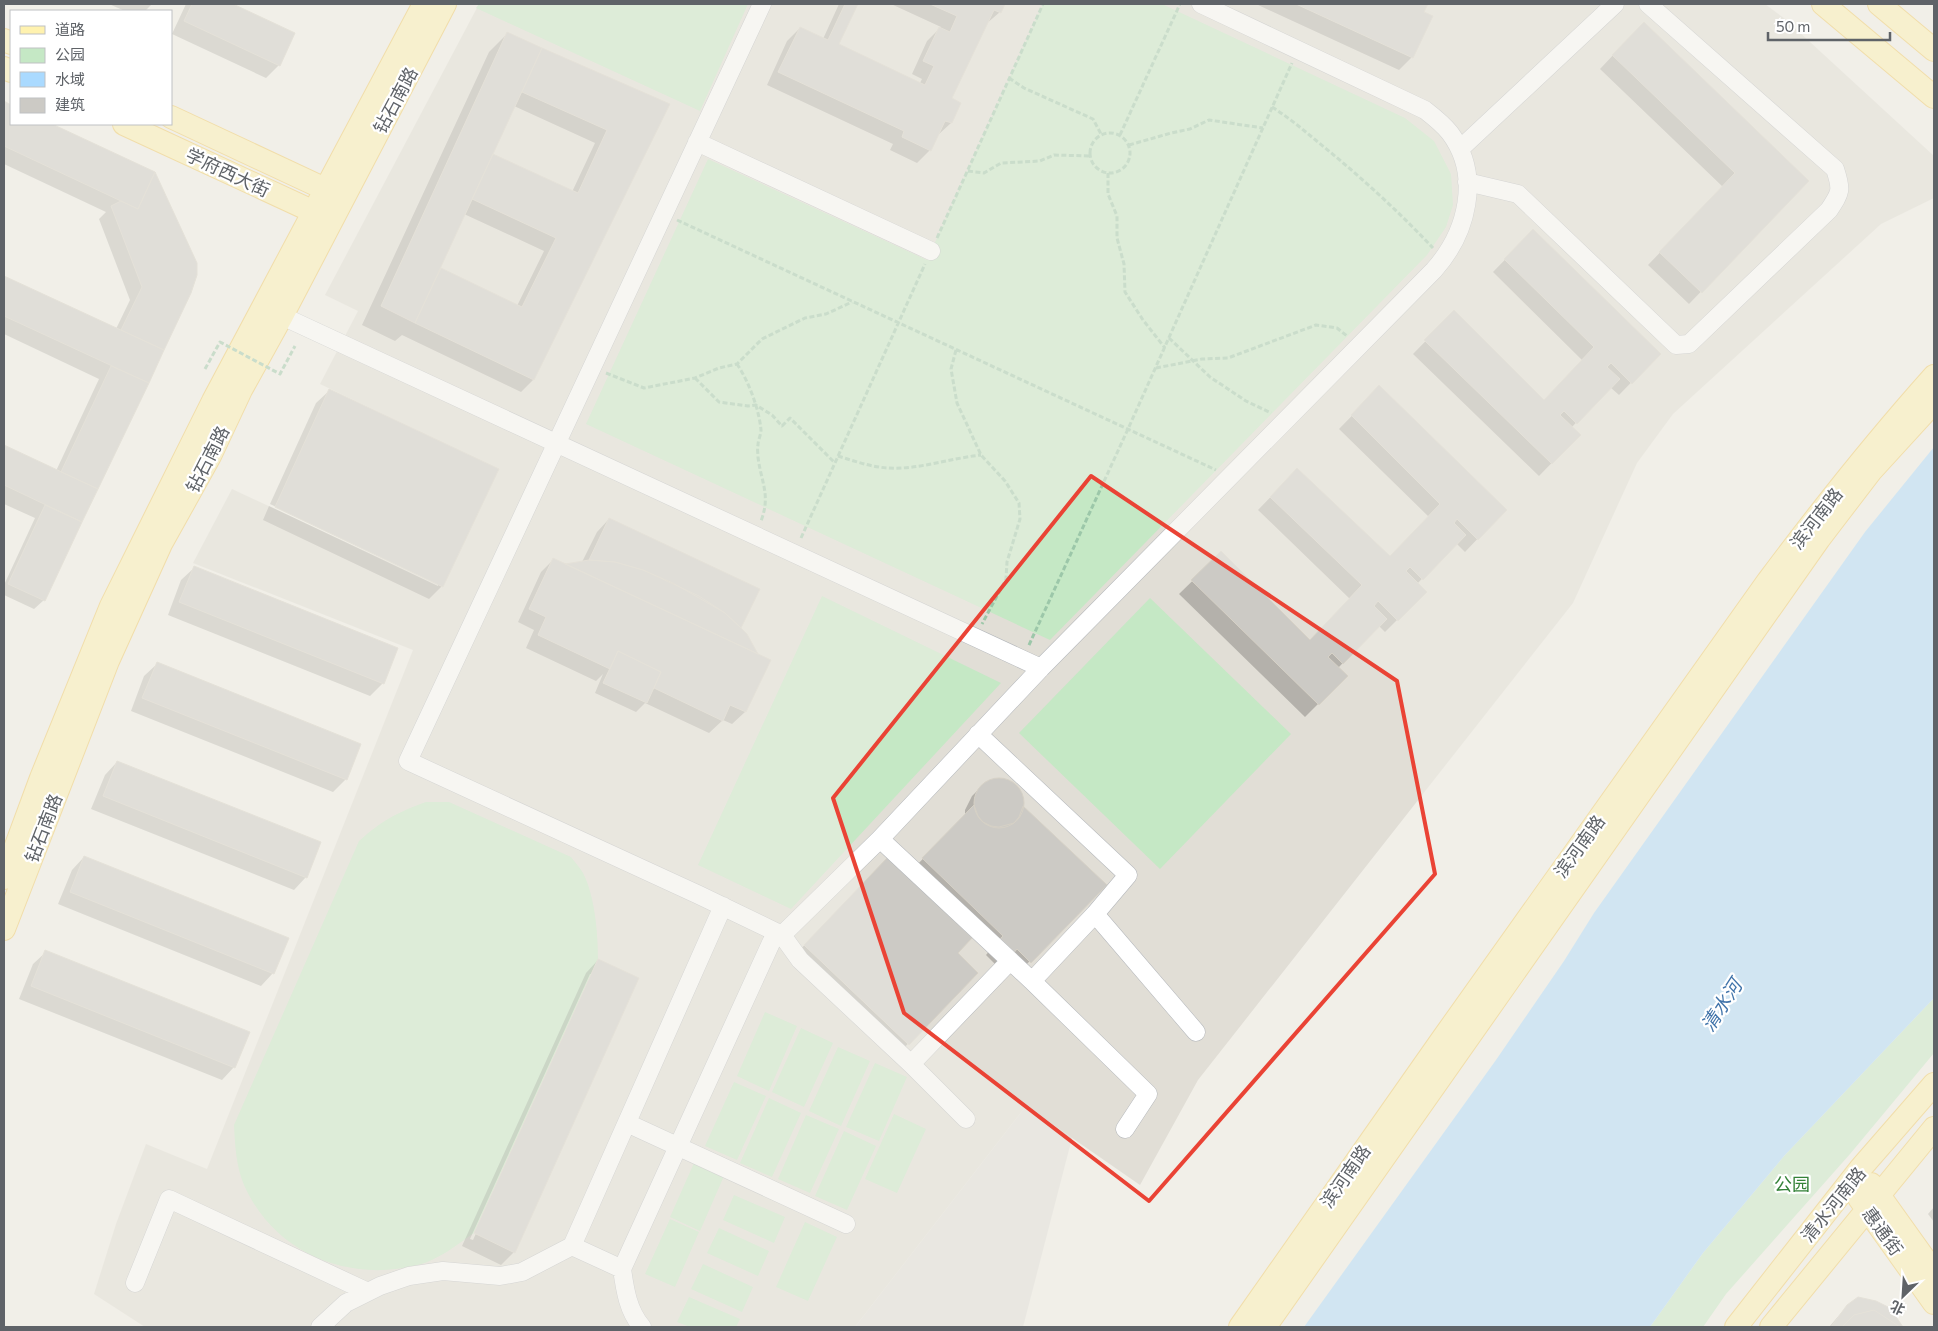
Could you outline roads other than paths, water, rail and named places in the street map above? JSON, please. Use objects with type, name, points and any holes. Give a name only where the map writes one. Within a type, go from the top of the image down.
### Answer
[{"type":"main road","name":"钻石南路","points":[[4,878],[41,778],[111,606],[213,401],[335,193],[424,4]]},
{"type":"main road","name":"钻石南路","points":[[335,193],[445,4]]},
{"type":"main road","points":[[1824,4],[1934,96]]},
{"type":"main road","points":[[1879,4],[1934,50]]},
{"type":"main road","name":"学府西大街","points":[[172,117],[335,193]]},
{"type":"main road","name":"学府西大街","points":[[126,125],[323,216]]},
{"type":"main road","name":"钻石南路","points":[[4,929],[108,661],[161,544],[210,456],[241,390],[282,316],[323,216]]},
{"type":"main road","name":"滨河南路","points":[[1240,1327],[1768,581],[1882,434],[1934,376]]},
{"type":"main road","name":"滨河南路","points":[[1265,1327],[1819,539],[1871,471],[1934,402]]},
{"type":"main road","name":"清水河南路","points":[[1736,1327],[1854,1176],[1934,1084]]},
{"type":"main road","name":"清水河南路","points":[[1771,1327],[1934,1128]]},
{"type":"main road","name":"惠通街","points":[[1854,1176],[1873,1202],[1934,1272]]},
{"type":"main road","name":"惠通街","points":[[1873,1202],[1934,1303]]},
{"type":"lane","points":[[762,4],[408,761],[724,906],[779,934],[800,960],[911,1064],[966,1119]]},
{"type":"lane","points":[[1460,150],[1615,4]]},
{"type":"lane","points":[[1467,182],[1518,194],[1676,345],[1689,344],[1829,210],[1838,196],[1840,184],[1835,169],[1648,4]]},
{"type":"lane","points":[[642,1327],[632,1313],[622,1269],[779,934],[880,839],[1040,668],[1444,259],[1458,236],[1465,218],[1468,198],[1466,166],[1460,150],[1450,133],[1425,110],[1205,5]]},
{"type":"lane","points":[[697,142],[931,251]]},
{"type":"lane","points":[[282,316],[1040,668]]},
{"type":"lane","points":[[978,734],[1128,875],[1095,914],[1032,981]]},
{"type":"lane","points":[[880,839],[1032,981],[1148,1094],[1125,1130]]},
{"type":"lane","points":[[320,1327],[346,1303],[409,1276],[443,1270],[500,1276],[522,1272],[572,1246],[724,906]]},
{"type":"lane","points":[[1095,914],[1196,1032]]},
{"type":"lane","points":[[911,1064],[1010,961]]},
{"type":"lane","points":[[627,1122],[846,1224]]},
{"type":"lane","points":[[135,1283],[169,1199],[368,1292]]},
{"type":"lane","points":[[572,1246],[622,1269]]},
{"type":"water","name":"清水河","points":[[1934,447],[1934,998],[1785,1155],[1703,1253],[1650,1327],[1304,1327],[1496,1060],[1564,961],[1594,913],[1865,532]]},
{"type":"park label","name":"公园","points":[[1792,1184]]}]
